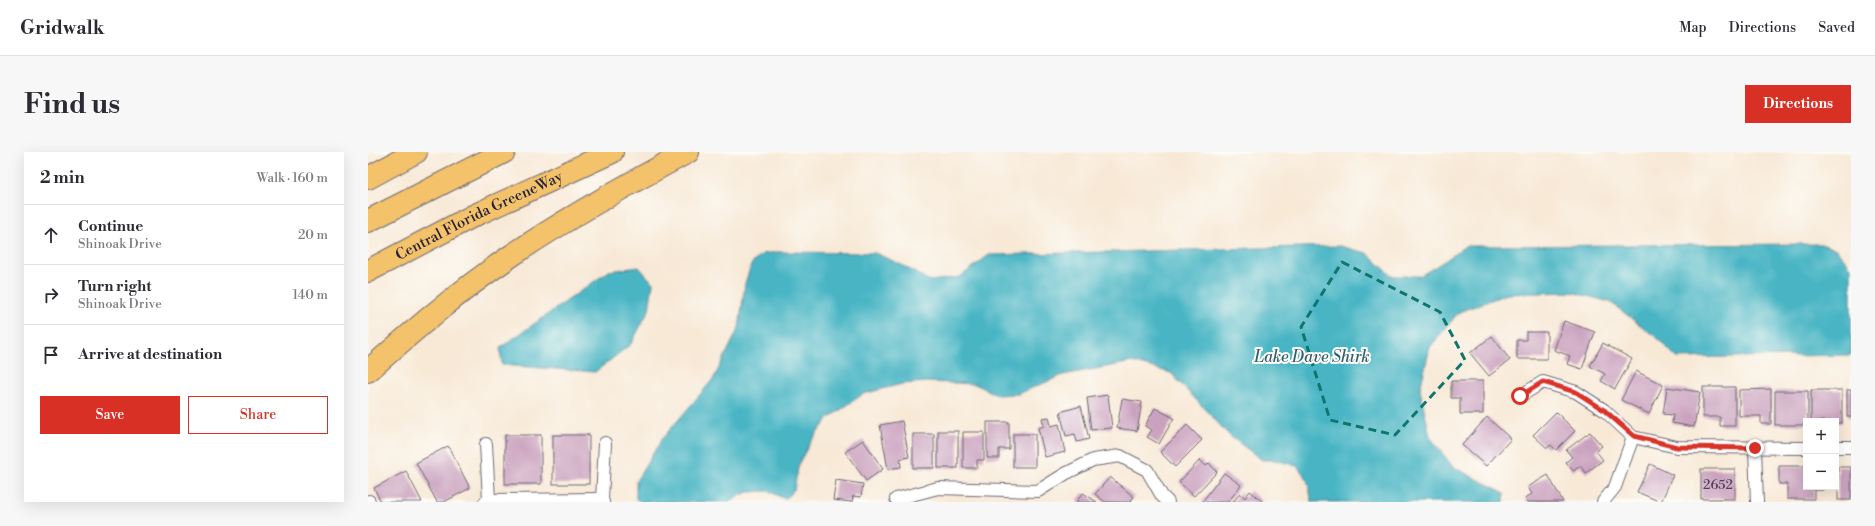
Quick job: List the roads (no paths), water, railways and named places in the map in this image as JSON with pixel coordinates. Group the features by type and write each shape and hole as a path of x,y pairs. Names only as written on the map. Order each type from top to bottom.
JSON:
{"highway":[{"path":"368,178 416,152"},
{"path":"368,221 504,152"},
{"name":"Central Florida GreeneWay","path":"368,271 473,216 612,152"},
{"path":"368,371 425,321 507,258 606,195 688,152"}],"street":[{"path":"1520,396 1543,382 1576,392 1604,410 1634,436 1677,447 1803,448"},
{"path":"1603,502 1615,487 1634,436"},
{"path":"486,444 487,501 602,500 606,443"},
{"path":"1839,447 1851,447"},
{"path":"1755,448 1757,502"},
{"path":"896,499 938,488 1039,496 1066,474 1092,460 1120,456 1147,470 1162,496 1168,502"}],"water":[{"name":"Lake Dave Shirk","path":"1821,244 1836,249 1851,267 1851,355 1677,358 1656,337 1610,302 1571,292 1507,294 1459,312 1430,347 1420,389 1430,437 1453,467 1505,493 1504,502 1312,502 1307,479 1297,466 1275,460 1262,460 1230,436 1171,373 1132,362 1063,375 1018,394 997,395 975,384 926,382 902,384 863,394 829,418 811,441 799,463 794,490 785,499 768,491 748,492 727,502 642,502 636,499 636,481 662,439 714,378 739,328 745,283 752,263 762,254 777,252 875,253 900,264 930,281 960,277 989,255 1340,246 1367,253 1392,276 1420,276 1465,246"},
{"path":"639,267 653,283 649,310 631,344 595,372 502,365 500,348 609,271"}]}
